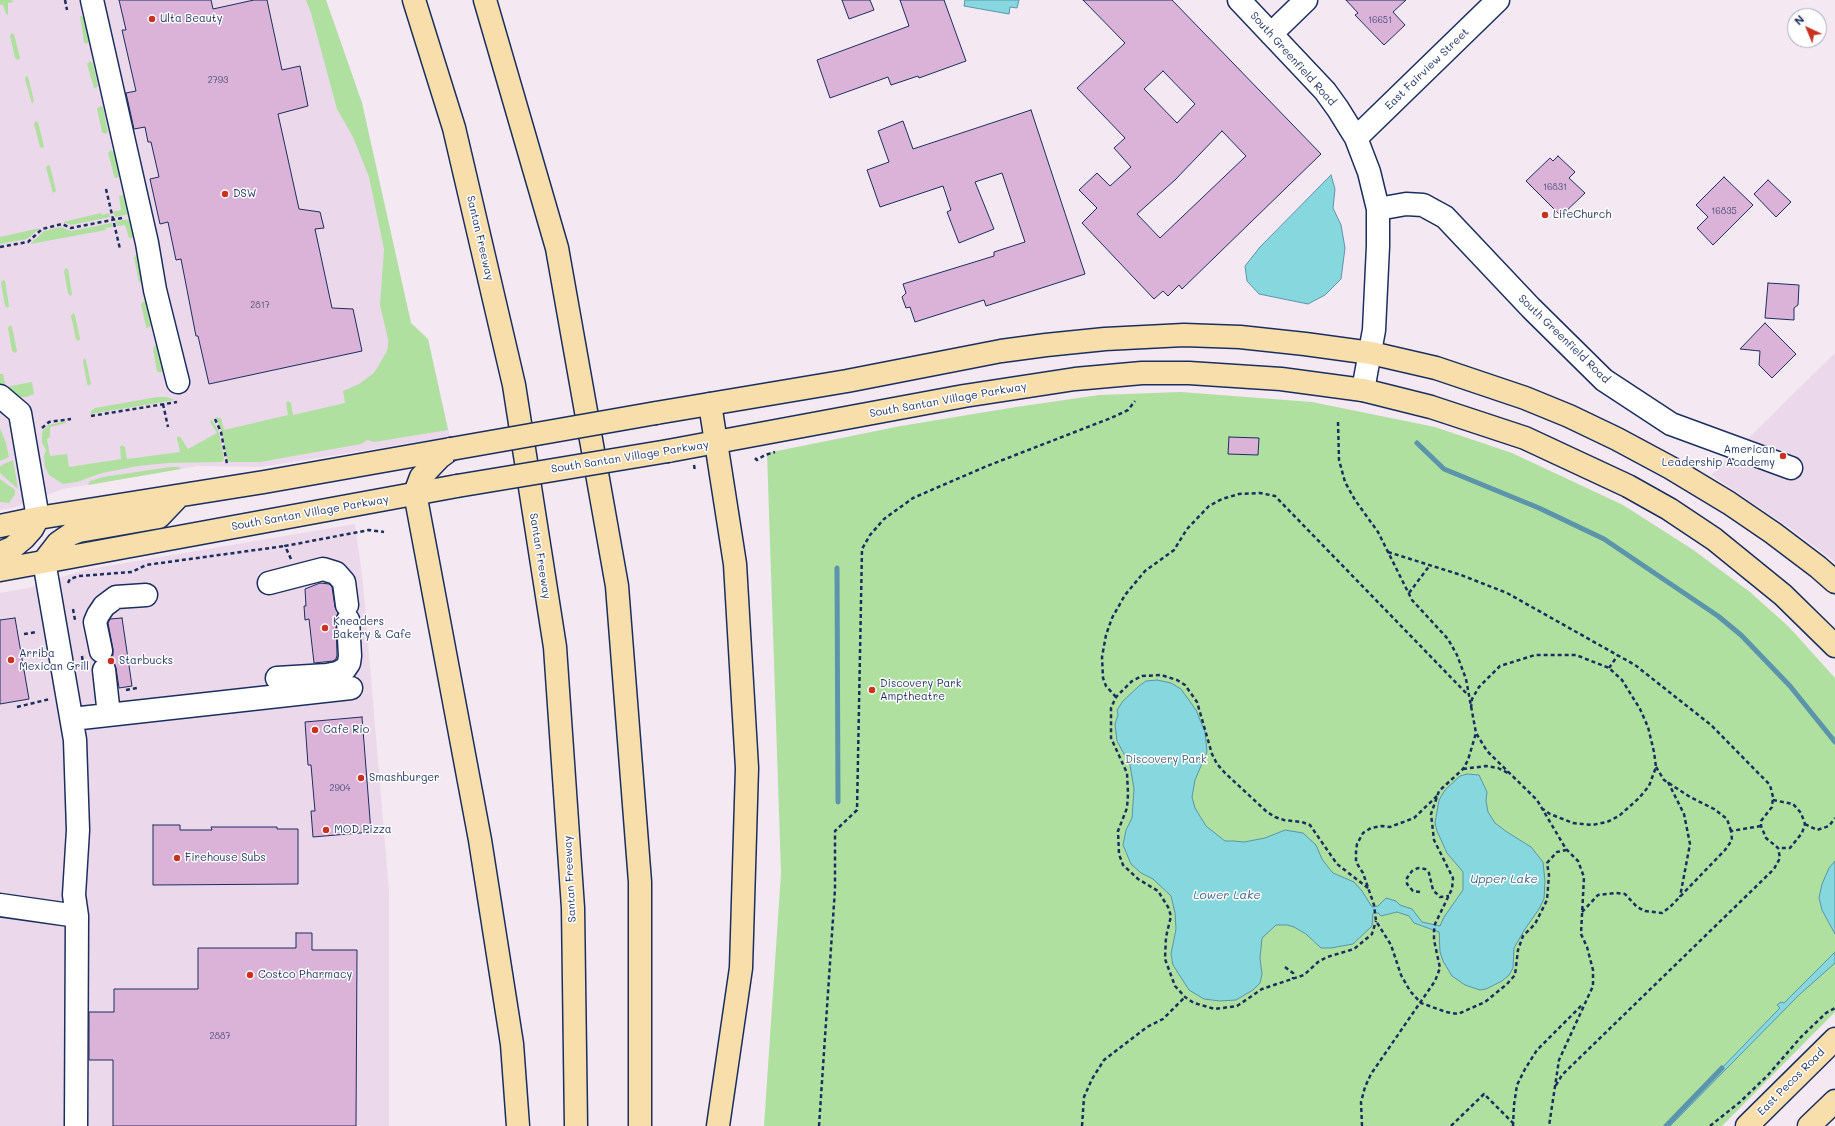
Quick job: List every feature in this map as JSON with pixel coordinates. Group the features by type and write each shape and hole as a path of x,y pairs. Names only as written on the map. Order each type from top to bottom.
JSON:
{"main road":[{"name":"Santan Freeway","path":"414,0 454,128 514,385 554,647 573,908 576,1126"},
{"path":"485,0 557,248 617,586 640,882 640,1126"},
{"path":"0,526 38,518 272,481 847,381 1001,351 1105,339 1184,335 1305,344 1371,354 1436,368 1569,416 1617,439 1671,468 1729,504 1780,538 1835,582"},
{"name":"South Santan Village Parkway","path":"0,570 415,493 716,443 964,396 1075,379 1142,373 1189,373 1281,379 1363,390 1431,407 1525,438 1628,486 1669,509 1726,549 1783,595 1835,646"},
{"path":"710,404 735,564 747,768 741,968 718,1126"},
{"path":"451,449 421,477 415,493 480,840 512,1044 518,1126"},
{"path":"44,561 58,543 71,534 79,531 159,517 179,496"},
{"path":"0,553 12,548 24,538 32,529 38,518"},
{"name":"East Pecos Road","path":"1747,1126 1835,1039"},
{"path":"1809,1126 1835,1101"}],"street":[{"path":"92,0 147,243 158,304 178,392"},
{"name":"South Greenfield Road","path":"1238,0 1325,91 1356,138 1373,184 1378,209 1377,275 1371,354 1363,390"},
{"path":"1271,34 1306,0"},
{"name":"East Fairview Street","path":"1356,138 1498,0"},
{"name":"South Greenfield Road","path":"1378,209 1406,204 1423,205 1444,217 1530,308 1604,380 1670,424 1791,468"},
{"path":"0,396 20,413 38,518"},
{"path":"44,561 75,740 78,830 74,895 77,916 76,1126"},
{"path":"269,583 323,569 336,573 344,582 347,613 350,656 349,663 345,668 337,674 277,678"},
{"path":"109,715 96,622 98,615 104,606 116,597 146,595"},
{"path":"72,719 351,688"},
{"path":"0,905 77,916"}],"path":[{"path":"65,0 67,10"},
{"path":"106,189 120,249"},
{"path":"0,247 28,242 42,229 62,224 71,228 128,216"},
{"path":"91,416 163,404 178,392"},
{"path":"819,1126 835,889 835,831 857,810 862,549 870,535 884,519 913,498 994,463 1111,418 1128,410 1135,401"},
{"path":"163,404 168,427"},
{"path":"40,433 43,427 49,422 71,419"},
{"path":"215,419 221,432 227,464"},
{"path":"1338,422 1339,460 1345,482 1355,500 1378,532 1412,600 1448,639 1460,661 1466,679 1476,734 1487,751 1537,800 1566,850 1578,861 1584,877 1581,934 1587,947 1593,975 1593,986 1559,1060 1549,1126"},
{"path":"755,458 757,460 765,455 776,452"},
{"path":"1116,697 1106,686 1103,678 1102,656 1106,635 1112,618 1125,595 1145,571 1174,550 1187,529 1209,506 1222,499 1239,494 1260,493 1275,496 1468,696"},
{"path":"70,579 79,576 132,572 146,565 285,546 369,530 384,532"},
{"path":"285,546 293,560"},
{"path":"1388,552 1461,574 1508,594 1618,655 1634,665 1711,725 1770,785 1773,800 1772,807 1761,821 1761,826 1766,838 1778,848 1780,858 1774,869 1562,1075 1555,1087"},
{"path":"1409,593 1430,565"},
{"path":"24,634 39,632"},
{"path":"1471,713 1472,699 1479,687 1500,666 1535,655 1576,654 1609,668 1622,680 1640,709 1648,727 1656,767 1649,786 1639,798 1619,816 1607,822 1592,825 1573,823 1550,814 1542,808"},
{"path":"1609,668 1618,655"},
{"path":"1368,888 1337,864 1325,849 1322,840 1310,826 1302,822 1284,820 1275,817 1216,764 1197,702 1185,685 1177,680 1161,675 1142,676 1132,681 1116,697 1111,708 1111,738 1127,773 1128,794 1127,808 1118,831 1119,854 1123,865 1138,880 1158,890 1168,907 1171,916 1166,937 1165,959 1175,986 1185,997 1204,1006 1215,1009 1226,1009 1237,1006 1262,989 1304,975 1318,962 1359,945 1372,934 1377,914 1368,888 1356,862 1357,844 1363,833 1370,828 1382,826 1390,827 1408,820 1422,811 1437,796 1446,784 1463,769 1468,760 1476,734"},
{"path":"18,707 50,700 49,692"},
{"path":"1463,769 1486,766 1498,768 1512,775"},
{"path":"1656,767 1668,782 1684,814 1690,844 1680,897"},
{"path":"1582,912 1598,896 1608,893 1625,894 1644,911 1662,913 1680,897 1725,850 1732,840 1727,819 1714,809 1690,797 1668,782"},
{"path":"1362,1126 1361,1102 1365,1087 1371,1074 1421,1003 1435,981 1440,968 1434,940 1435,924 1452,889 1453,878 1434,840 1431,814 1437,796"},
{"path":"1773,800 1793,804 1801,813 1805,824 1802,834 1790,848 1778,848"},
{"path":"1805,824 1817,830 1829,826 1835,818"},
{"path":"1731,831 1761,826"},
{"path":"1376,921 1391,945 1401,975 1407,986 1421,1003 1446,1012 1458,1014 1484,1002 1507,984 1514,975 1518,950 1523,936 1535,924 1547,900 1549,875 1547,863 1557,852 1566,850"},
{"path":"1420,892 1413,891 1407,884 1407,878 1412,871 1418,868 1425,869 1429,873 1433,890 1440,898 1449,896"},
{"path":"1286,967 1293,973 1294,979"},
{"path":"1082,1126 1084,1096 1092,1079 1104,1060 1147,1027 1163,1019 1185,997"},
{"path":"1513,1125 1517,1085 1525,1069 1537,1050 1585,1002"},
{"path":"1710,1126 1740,1102 1768,1075 1826,1013 1835,1008"},
{"path":"1452,1126 1484,1094 1513,1125"}],"shaded area":[{"path":"0,0 326,0 362,103 411,323 428,339 450,437 260,467 197,466 63,489 12,508 0,510"},
{"name":"American Leadership Academy","path":"1835,353 1835,562 1790,528 1711,475"},
{"path":"355,524 363,583 389,891 389,1126 0,1126 0,593 29,588 84,570"}],"green space":[{"path":"0,0 11,0 14,2 8,3 8,15 6,14 3,5 0,5"},
{"path":"306,0 326,0 362,103 411,323 428,339 448,430 374,442 367,440 361,444 260,462 230,462 227,460 222,432 216,417 221,418 224,430 288,415 286,403 288,401 291,403 293,415 345,403 343,391 359,384 374,373 388,347 388,339 380,305 384,249 369,177 353,137 337,109 311,13"},
{"path":"80,16 85,17 89,42 86,44 84,42"},
{"path":"12,33 14,34 20,58 18,60 15,58 10,36"},
{"path":"90,61 93,63 98,86 95,88 87,64"},
{"path":"26,76 28,77 34,101 32,104 25,79"},
{"path":"100,106 103,107 108,132 105,134 102,132 97,109"},
{"path":"36,121 38,122 44,146 43,148 40,147 34,124"},
{"path":"111,150 114,152 120,177 115,178 114,176 108,153"},
{"path":"48,165 50,166 56,191 53,193 46,168"},
{"path":"123,195 129,214 115,217 113,212 121,210 119,196"},
{"path":"101,213 102,215 109,213 110,217 71,225 63,222"},
{"path":"130,219 134,236 133,238 129,238 125,225 117,226 116,221"},
{"path":"112,223 113,227 105,228 106,230 30,244 44,231 61,227 71,231"},
{"path":"40,228 27,239 0,244 0,237"},
{"path":"136,255 138,257 143,281 141,283 139,282 134,258"},
{"path":"66,268 68,269 72,294 71,296 68,294 64,271"},
{"path":"3,280 5,281 9,306 8,308 5,306 1,283"},
{"path":"144,301 147,302 151,326 147,328 141,304"},
{"path":"73,313 75,315 80,339 78,341 76,339 71,316"},
{"path":"10,325 12,327 17,351 15,353 12,351 8,328"},
{"path":"155,345 165,371 163,372 157,372 153,349"},
{"path":"84,358 86,360 91,384 89,386 87,384 83,361"},
{"path":"0,374 3,374 6,387 32,382 34,394 26,397 12,397 0,387"},
{"name":"Discovery Park","path":"1181,392 1312,402 1435,427 1512,453 1623,505 1692,549 1750,592 1789,627 1835,678 1835,1012 1722,1126 764,1126 781,873 767,453 901,426 1016,407 1099,395"},
{"path":"157,397 166,397 175,400 90,414 95,408"},
{"path":"212,419 219,433 224,459 222,462 168,463 138,466 102,473 77,482 63,484 49,475 45,467 44,456 46,450 42,443 42,435 43,430 49,425 66,421 66,423 50,427 50,437 47,439 50,456 67,454 69,467 121,459 120,447 122,445 125,447 127,459 180,452 177,438 178,436 188,449 217,433 210,422"},
{"path":"0,428 6,443 9,457 0,461"},
{"path":"13,460 18,489 0,473 0,466"},
{"path":"179,467 181,469 88,485 90,481 103,477"},
{"path":"0,479 15,490 15,494 9,503 0,502"}],"water":[{"path":"965,0 1019,0 1017,8 1010,7 1009,14 964,6"},
{"path":"1331,175 1335,189 1333,208 1341,225 1345,248 1341,279 1325,295 1308,304 1259,294 1247,281 1245,266 1260,247"},
{"name":"Lower Lake","path":"1157,680 1171,683 1181,689 1196,710 1205,732 1207,752 1195,780 1192,797 1195,808 1206,826 1225,841 1244,842 1265,838 1285,830 1303,833 1316,845 1322,859 1333,873 1354,882 1362,891 1372,907 1378,906 1386,898 1396,901 1400,905 1412,909 1422,922 1440,926 1444,917 1463,890 1463,872 1447,853 1437,831 1435,823 1439,800 1445,790 1460,776 1467,774 1479,775 1487,792 1486,801 1488,812 1495,823 1531,847 1543,862 1545,881 1544,899 1514,948 1513,968 1509,975 1502,981 1486,989 1480,990 1465,985 1452,976 1443,961 1440,952 1439,932 1414,923 1409,916 1397,912 1381,916 1378,913 1373,913 1372,926 1353,944 1331,948 1321,948 1306,934 1294,927 1287,925 1276,925 1262,938 1260,958 1262,974 1260,983 1253,990 1236,1000 1220,1001 1204,999 1189,990 1173,965 1171,954 1176,929 1175,913 1171,896 1153,879 1141,873 1131,864 1123,845 1126,830 1132,818 1134,789 1130,765 1117,741 1115,724 1118,715 1117,710 1123,701 1139,686 1146,681"},
{"path":"1835,861 1835,934 1822,910 1819,898 1822,884 1829,868"},
{"path":"1835,952 1835,963 1799,995 1670,1126 1666,1126 1780,1008 1777,1005 1781,1002 1784,1003"}],"building":[{"path":"119,0 211,0 213,9 254,0 267,0 282,70 300,66 308,106 278,114 299,209 320,212 324,228 315,229 332,308 353,309 362,351 209,384 198,336 196,336 181,259 176,260 168,222 160,224 150,179 159,177 151,142 148,142 145,127 134,129 126,93 136,91 122,30 126,30"},
{"path":"842,0 870,0 874,10 849,19"},
{"path":"900,0 944,0 966,61 919,78 918,76 891,85 888,77 830,98 817,60 909,26"},
{"path":"1083,0 1172,0 1321,154 1182,289 1179,285 1168,296 1163,291 1154,299 1082,223 1097,208 1079,190 1097,173 1110,186 1131,167 1114,148 1125,138 1077,88 1125,43","holes":["1163,71 1195,104 1177,123 1144,89","1222,131 1246,156 1160,238 1137,214 1175,180"]},
{"path":"1346,0 1406,0 1393,12 1405,25 1384,45 1355,15 1358,13"},
{"path":"1031,110 1085,274 986,306 984,300 915,322 910,307 906,308 902,297 906,293 903,284 994,256 994,252 1025,242 1002,173 975,182 994,229 959,243 947,212 951,210 943,186 880,207 867,170 889,162 878,131 903,121 913,149"},
{"path":"1558,156 1575,172 1569,178 1585,193 1561,216 1526,181 1550,158 1553,161"},
{"path":"1724,177 1753,205 1713,245 1697,228 1708,217 1696,205"},
{"path":"1768,180 1791,202 1776,217 1754,194"},
{"path":"1768,283 1799,285 1798,305 1794,308 1794,320 1765,318"},
{"path":"1765,323 1796,354 1772,378 1759,365 1760,351 1740,349"},
{"path":"1229,437 1259,438 1258,455 1228,454"},
{"name":"Kneaders Bakery & Cafe","path":"320,583 329,584 332,587 335,607 338,613 336,621 337,655 336,659 333,661 314,663 309,619 305,620 305,589"},
{"name":"Arriba Mexican Grill","path":"15,618 29,699 0,704 0,620"},
{"name":"Starbucks","path":"122,618 132,686 119,688 116,668 110,659 113,655 113,649 108,623 110,619"},
{"path":"362,717 371,832 313,837 311,811 315,811 311,765 308,765 305,722"},
{"path":"153,825 180,825 180,830 212,830 211,827 277,827 277,829 298,829 298,884 153,885"},
{"path":"296,933 312,933 312,950 357,950 356,1126 113,1126 113,1060 89,1060 89,1012 114,1012 114,989 198,989 198,948 296,948"}],"waterway":[{"path":"1417,443 1444,469 1539,508 1604,539 1718,616 1741,635 1790,686 1835,742"},
{"path":"837,568 838,802"},
{"path":"1666,1126 1722,1068"}],"place":[{"name":"Ulta Beauty","path":"152,19"},
{"name":"DSW","path":"225,194"},
{"name":"LifeChurch","path":"1545,215"},
{"name":"American Leadership Academy","path":"1783,456"},
{"name":"Kneaders Bakery & Cafe","path":"325,628"},
{"name":"Arriba Mexican Grill","path":"11,660"},
{"name":"Starbucks","path":"111,661"},
{"name":"Discovery Park Amptheatre","path":"872,690"},
{"name":"Cafe Rio","path":"315,730"},
{"name":"Smashburger","path":"361,778"},
{"name":"MOD Pizza","path":"326,830"},
{"name":"Firehouse Subs","path":"177,858"},
{"name":"Costco Pharmacy","path":"250,975"}],"water label":[{"name":"Upper Lake","path":"1504,879"}]}
